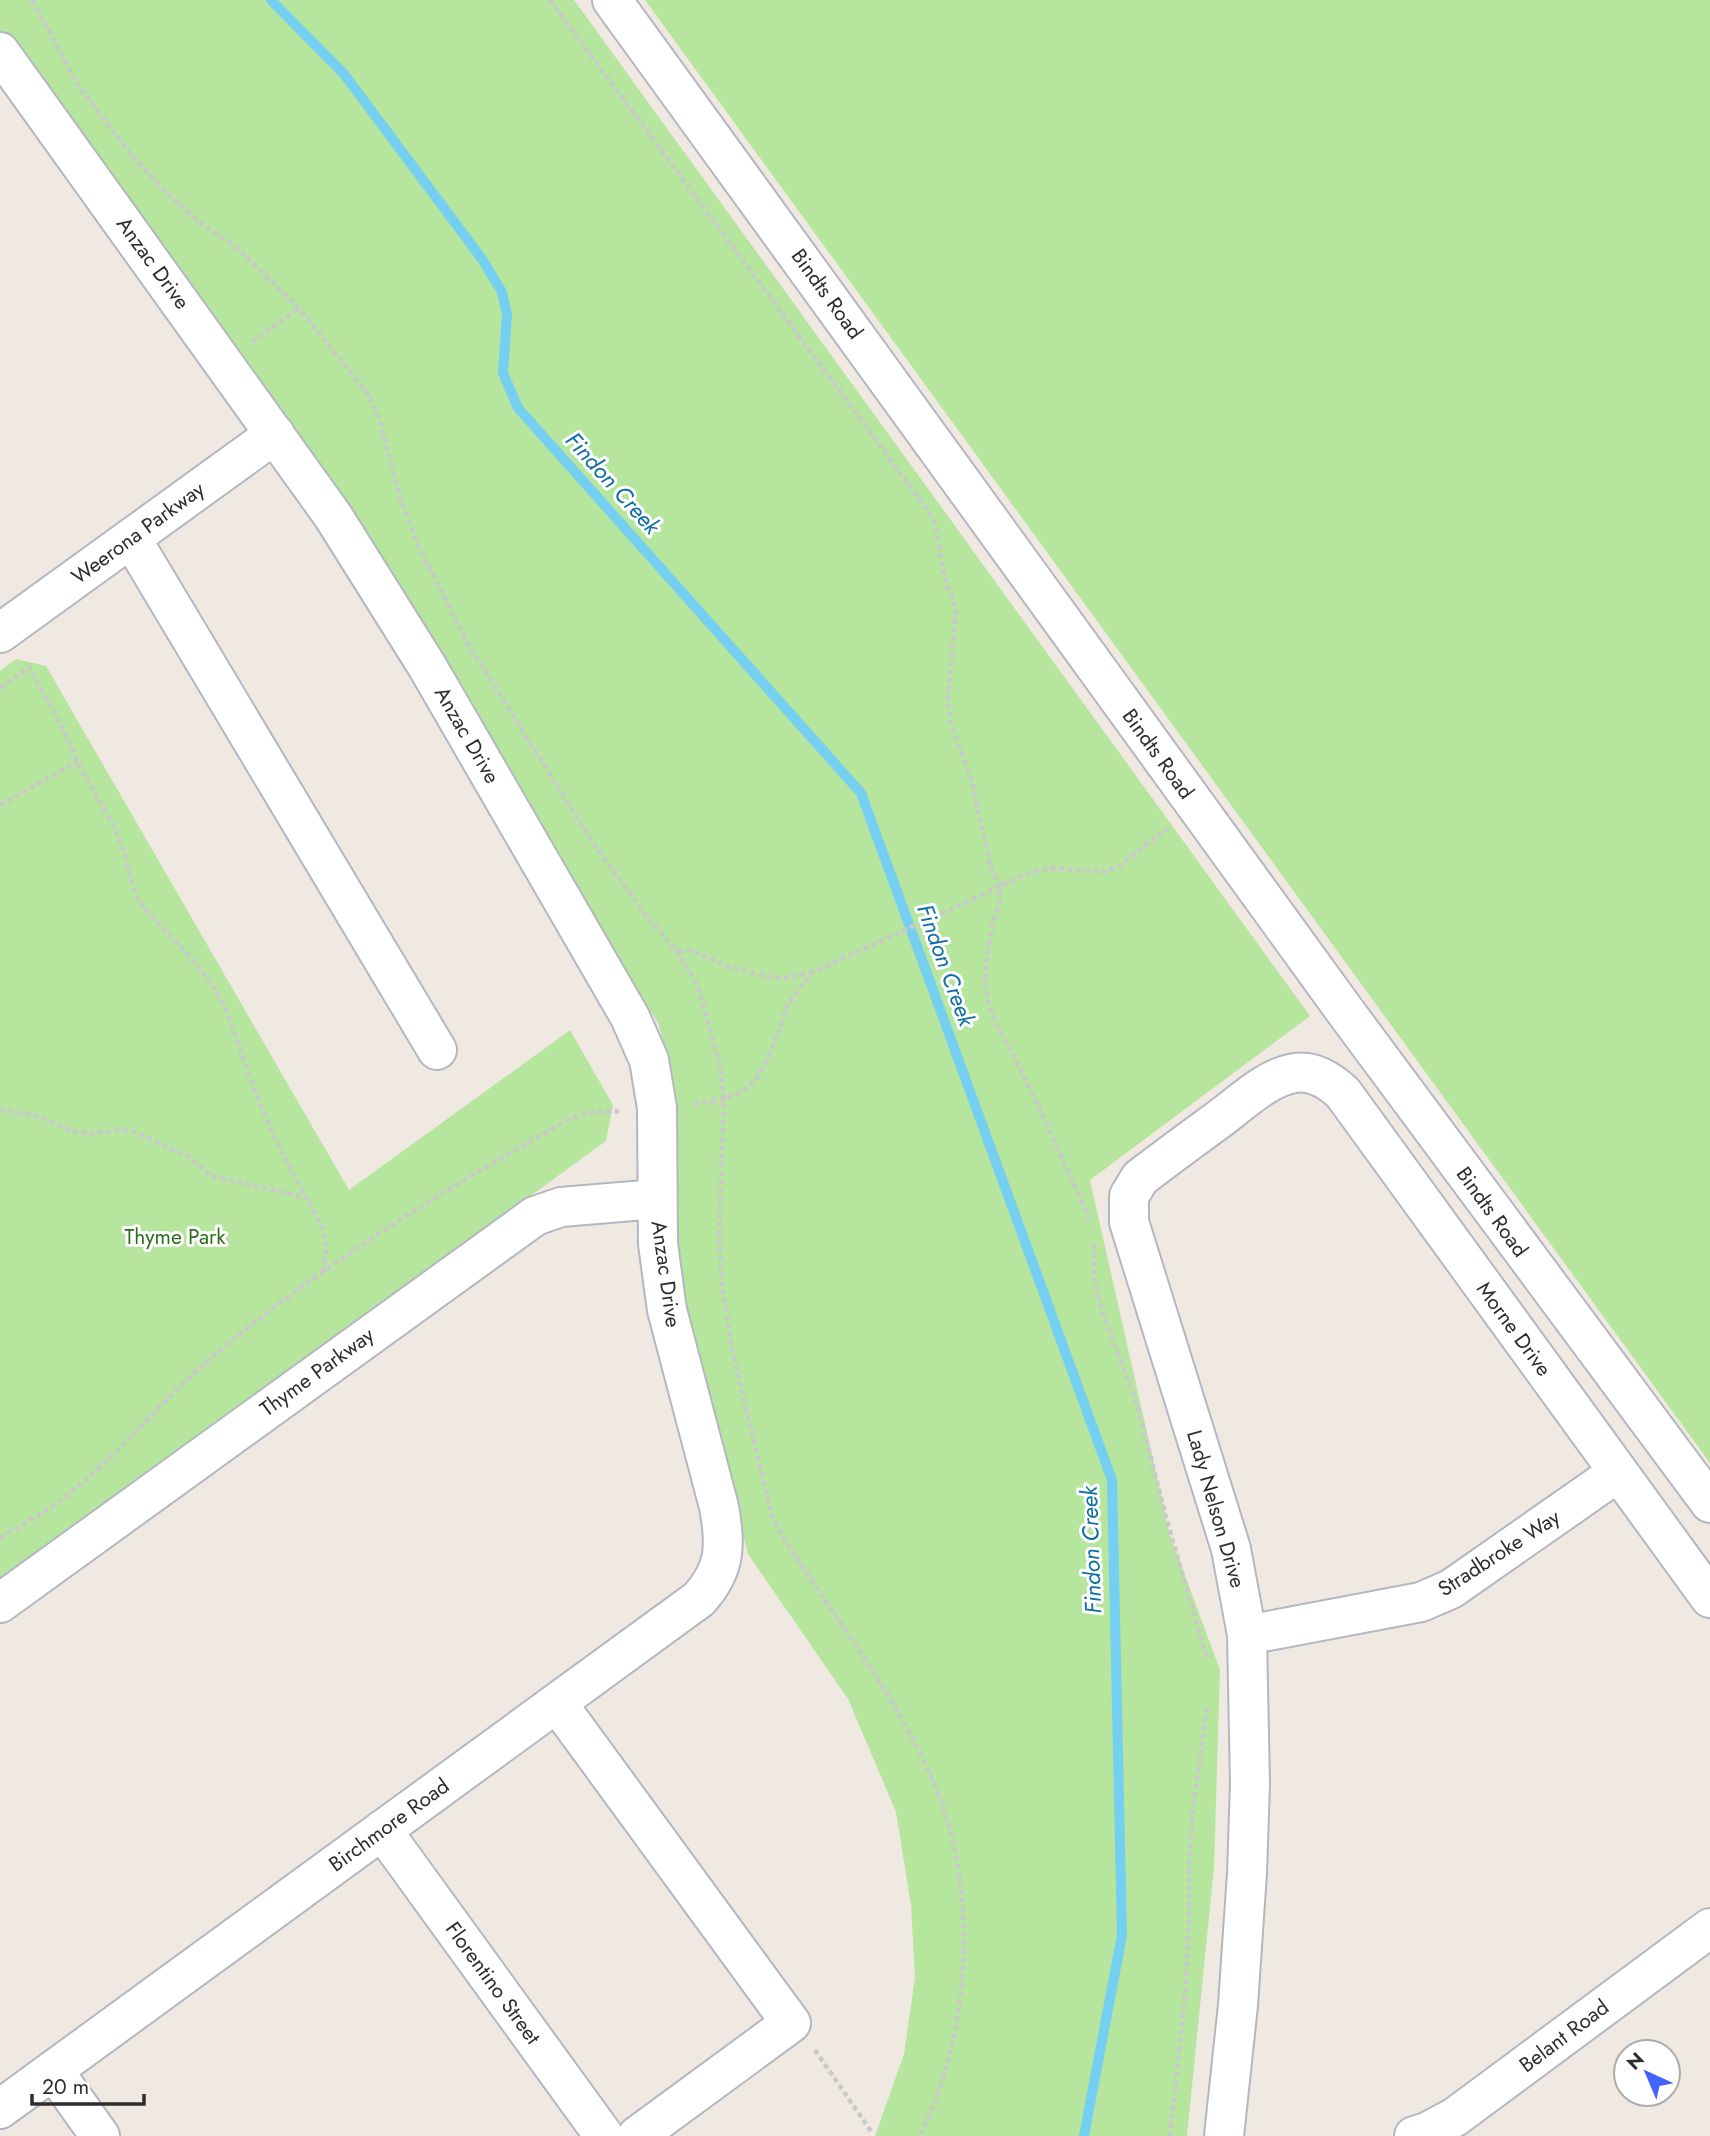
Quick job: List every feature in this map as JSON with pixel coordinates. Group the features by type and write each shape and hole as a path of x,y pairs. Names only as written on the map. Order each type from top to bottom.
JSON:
{"street":[{"name":"Bindts Road","path":"612,0 1568,1315 1710,1503"},
{"name":"Anzac Drive","path":"0,52 333,516 377,584 630,1017 649,1060 657,1108 658,1244 667,1310 719,1507"},
{"name":"Weerona Parkway","path":"0,633 275,434"},
{"path":"131,538 437,1050"},
{"name":"Lady Nelson Drive","path":"1224,2136 1238,2005 1247,1872 1250,1784 1247,1635 1231,1549 1129,1222 1128,1207 1134,1186 1155,1167 1269,1084 1295,1073 1307,1073"},
{"name":"Morne Drive","path":"1307,1073 1321,1076 1343,1093 1710,1598"},
{"name":"Thyme Parkway","path":"0,1603 535,1216 561,1207 657,1199"},
{"name":"Stradbroke Way","path":"1247,1635 1421,1602 1451,1589 1617,1473"},
{"name":"Birchmore Road","path":"0,2109 699,1599 710,1587 723,1554 724,1537 719,1507"},
{"path":"557,1703 791,2023 638,2136"},
{"name":"Florentino Street","path":"382,1830 604,2136"},
{"name":"Belant Road","path":"1414,2136 1455,2117 1710,1928"},
{"path":"53,2070 100,2136"}],"path":[{"path":"550,0 927,509 936,526 944,576 956,609 948,698 950,721 972,782 990,865 999,886 1000,902 993,922 987,957 985,982 988,1000 993,1017 1077,1187 1090,1225"},
{"path":"225,362 299,308"},
{"path":"0,688 29,667 67,737 77,762 112,823 123,848 135,893 143,906 197,965 215,989 228,1015 255,1092 278,1145 324,1230 326,1249 323,1273"},
{"path":"0,805 77,762"},
{"path":"678,953 690,950 765,976 785,978 813,972 1031,872 1053,868 1105,872 1120,865 1197,807"},
{"path":"0,1538 66,1496 215,1355 323,1273 405,1218 571,1118 592,1112 724,1100 742,1092 752,1084 768,1057 790,1003 813,972"},
{"path":"0,1109 40,1117 71,1131 91,1134 117,1129 133,1131 189,1157 211,1176 304,1197"},
{"path":"1092,1234 1094,1278 1102,1310 1138,1407 1209,1668"},
{"path":"1170,2136 1185,1994 1189,1858 1194,1799 1208,1703"},
{"path":"791,2023 809,2041 873,2134"}],"green space":[{"path":"0,0 574,0 1310,1016 1090,1180 1170,1535 1220,1670 1214,1867 1187,2136 875,2136 904,2054 915,1977 911,1905 896,1812 848,1699 748,1554 689,1326 675,1221 677,1099 670,1062 658,1023 501,767 363,531 0,30"},
{"path":"645,0 1710,0 1710,1463"},
{"name":"Thyme Park","path":"16,659 46,666 349,1190 570,1030 613,1105 606,1141 0,1581 0,671"}],"waterway":[{"name":"Findon Creek","path":"271,0 344,74 482,259 502,292 507,314 503,373 518,408 861,793 1112,1480 1122,1935 1084,2136"}]}
